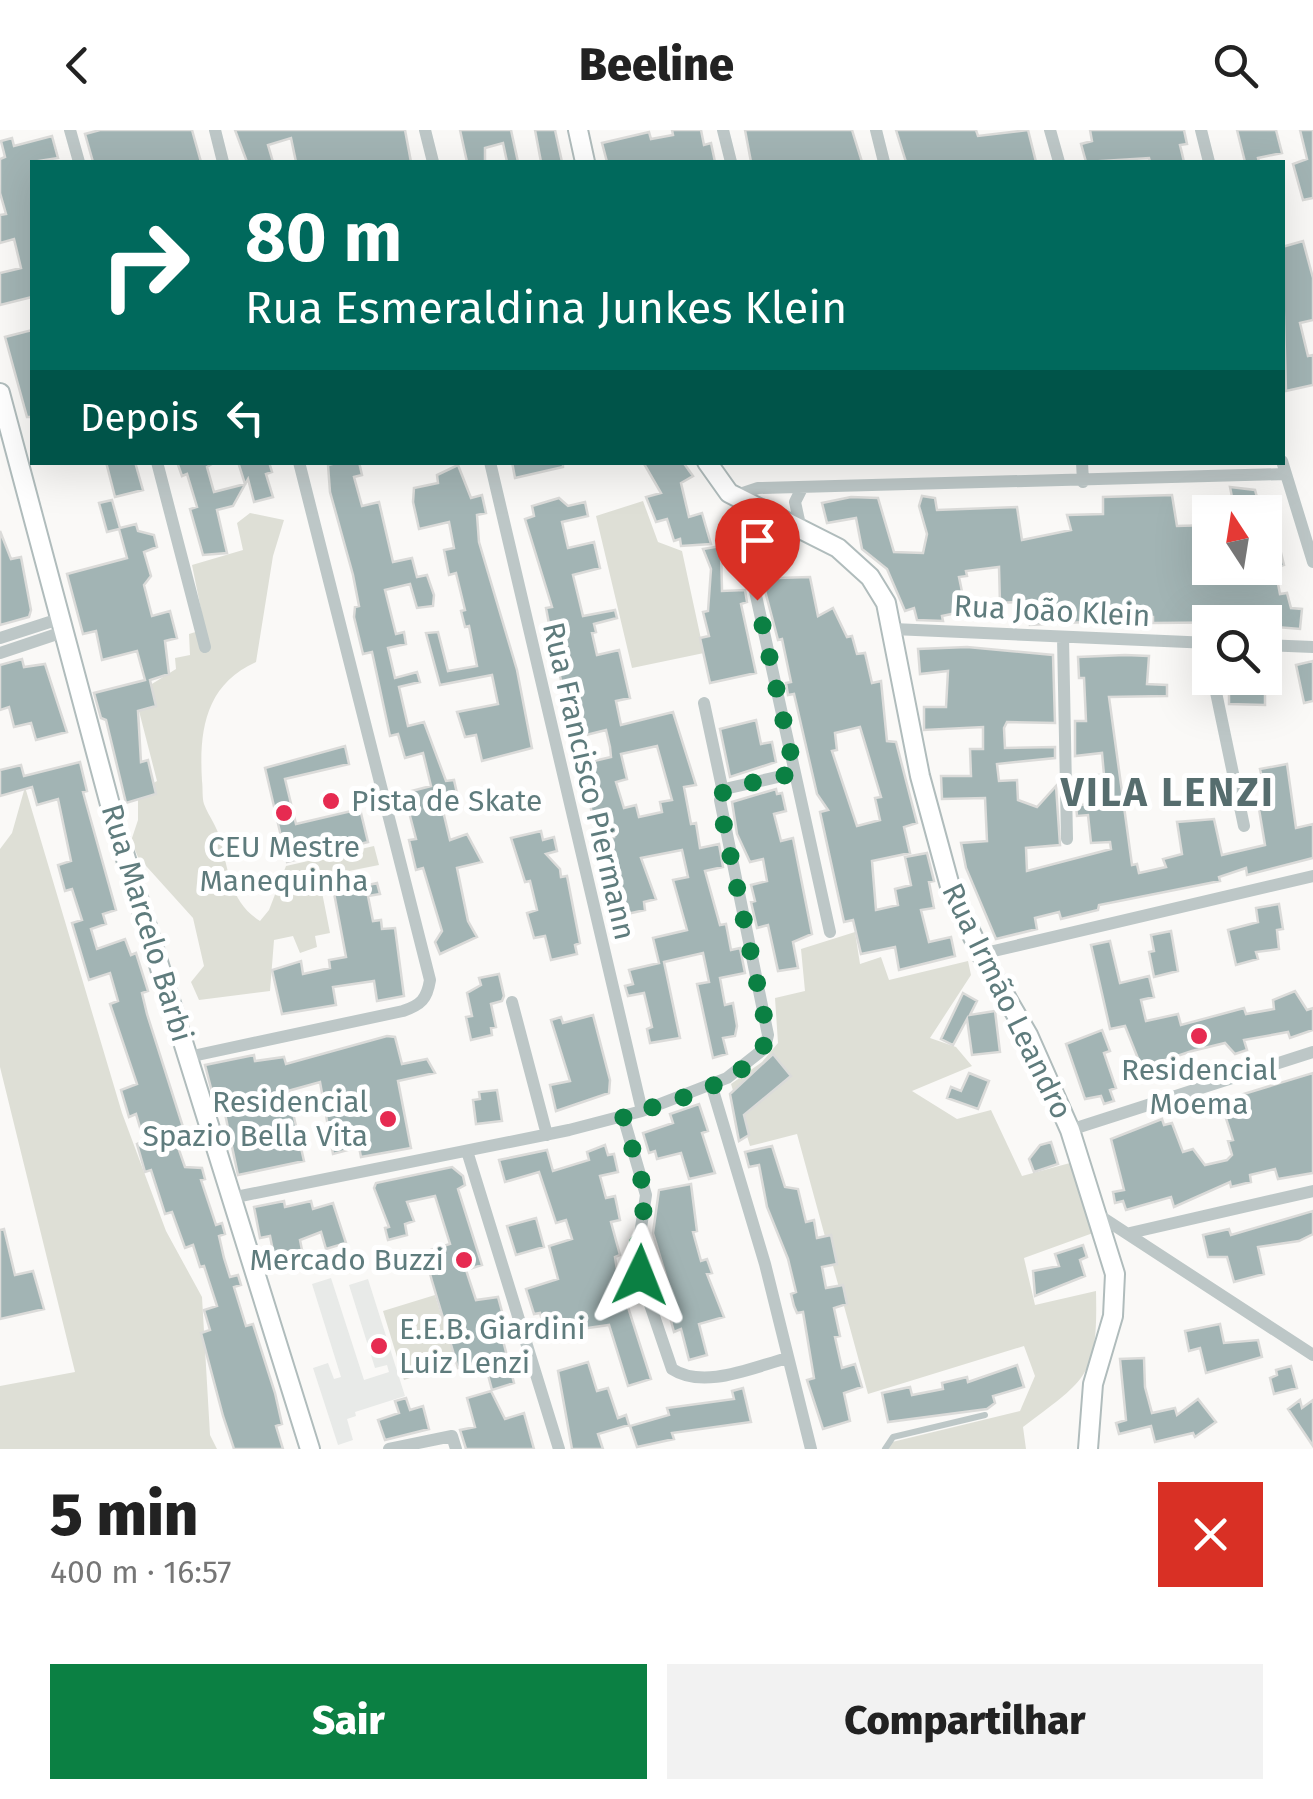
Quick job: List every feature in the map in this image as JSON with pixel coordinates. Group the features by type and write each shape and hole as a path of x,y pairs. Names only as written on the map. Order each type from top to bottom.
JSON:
{"street":[{"path":"70,130 78,160"},
{"path":"215,130 222,160"},
{"path":"426,130 433,160"},
{"path":"578,130 585,160"},
{"path":"724,130 731,160"},
{"path":"876,130 884,160"},
{"path":"1050,130 1059,160"},
{"path":"1201,130 1208,160"},
{"name":"Rua Marcelo Barbi","path":"0,393 61,626 188,1057 310,1449"},
{"path":"158,465 206,647"},
{"path":"188,1057 402,1011 419,1006 428,993 430,980 300,465"},
{"name":"Rua Francisco Piermann","path":"491,465 642,1110"},
{"name":"Rua Irmão Leandro","path":"708,465 723,488 739,500 800,525 838,548 870,577 886,603 936,841 951,890 981,954 1020,1018 1070,1130 1100,1216 1116,1294 1093,1384 1088,1449"},
{"path":"1082,465 1083,482"},
{"path":"830,932 740,523 739,500 752,489 1083,482 1284,468 1313,562"},
{"path":"800,525 795,502 802,488"},
{"path":"0,638 61,626"},
{"path":"0,653 61,626"},
{"name":"Rua João Klein","path":"893,629 1192,642"},
{"path":"1062,638 1068,839"},
{"path":"1282,645 1313,646"},
{"path":"1217,695 1244,826"},
{"path":"231,1198 467,1152 623,1116 712,1087 764,1048 768,1035 720,806 723,792 704,703"},
{"path":"723,792 795,773"},
{"path":"981,954 1313,876"},
{"path":"512,1002 547,1135"},
{"path":"1070,1130 1313,1052"},
{"path":"712,1087 811,1449"},
{"path":"623,1116 646,1196 636,1254 640,1275 672,1369 684,1377 703,1379 788,1358"},
{"path":"467,1152 558,1449"},
{"path":"1130,1232 1313,1191"},
{"path":"1100,1216 1313,1355"},
{"path":"389,1449 452,1436 456,1449"}],"lane":[{"path":"885,1449 893,1436 985,1415"}],"shaded area":[{"path":"643,501 658,542 682,551 704,653 632,668 596,516"},
{"path":"250,513 284,520 273,556 256,662 226,683 216,697 204,727 201,762 203,802 219,834 232,885 242,905 260,921 269,910 286,866 374,846 379,865 319,877 330,933 315,936 317,947 300,953 293,936 274,940 270,991 199,1000 191,982 204,966 193,918 138,857 131,841 138,820 138,792 157,781 139,711 151,701 147,687 176,669 175,658 190,655 189,634 205,629 192,565 243,550 237,523"},
{"path":"25,787 122,1113 166,1231 202,1297 210,1435 217,1449 0,1449 0,1386 75,1372 0,1067 0,849 12,833"},
{"path":"855,932 860,964 881,957 889,980 968,961 971,975 930,1038 956,1047 972,1066 912,1091 957,1119 991,1110 1022,1176 1070,1163 1093,1233 1024,1258 1035,1305 1096,1291 1095,1341 1085,1372 1075,1385 1023,1427 1026,1449 889,1449 888,1443 1020,1411 1035,1376 1024,1346 868,1394 797,1134 750,1146 731,1084 762,1062 778,1043 775,998 805,991 801,949"},
{"name":"E.E.B. Giardini Luiz Lenzi","path":"331,1278 364,1380 389,1372 387,1365 375,1368 349,1285 368,1279 405,1396 355,1412 356,1416 347,1419 353,1440 338,1445 313,1368 328,1363 334,1379 341,1377 312,1284"},
{"path":"435,1295 456,1363 404,1380 383,1311"}],"building":[{"path":"100,130 192,130 200,160 92,160 85,134"},
{"path":"235,130 405,130 411,160 296,160 291,138 268,145 272,160 246,160"},
{"path":"460,130 511,130 518,160 507,160 503,143 485,148 485,160 467,160"},
{"path":"535,130 555,130 562,160 541,160"},
{"path":"672,130 701,130 704,145 711,143 715,160 606,160 602,143 649,132 651,139 673,135"},
{"path":"745,130 852,130 861,160 751,160"},
{"path":"896,130 976,130 978,136 1028,130 1036,160 905,160"},
{"path":"1090,130 1184,130 1187,144 1180,145 1184,160 1085,160 1081,144 1092,141"},
{"path":"1237,130 1276,130 1282,153 1244,160"},
{"path":"1300,130 1313,130 1313,198 1303,200 1293,164 1307,159"},
{"path":"52,136 58,158 30,160 30,298 0,305 0,273 21,268 14,239 0,243 0,215 6,214 0,193 0,159 5,157 1,141 12,138 14,146"},
{"path":"1303,241 1313,278 1313,320 1300,323 1308,356 1313,355 1313,385 1286,391 1285,355 1285,246"},
{"path":"30,331 30,417 27,417 5,337"},
{"path":"107,465 136,465 143,490 115,497"},
{"path":"178,465 210,465 207,467 214,492 245,484 239,465 270,465 272,472 266,474 273,497 254,502 248,479 233,506 217,510 227,553 203,555 190,509 197,507 187,474 182,476"},
{"path":"328,465 360,465 362,475 354,477 362,506 379,502 393,562 412,558 417,577 427,575 434,595 433,606 417,608 410,584 385,590 396,634 404,632 406,644 388,648 395,678 417,672 420,682 399,687 408,726 424,722 446,781 454,780 460,807 443,811 450,840 467,834 482,862 457,868 468,921 477,937 440,954 435,942 442,931 423,868 416,870 409,840 416,839 404,793 431,786 423,753 405,758 398,734 390,736 372,652 363,654 354,617 355,607 359,606 353,575 330,492"},
{"path":"458,465 471,498 482,495 486,513 477,515 479,542 517,670 532,748 482,761 476,735 465,737 457,712 498,704 492,675 440,685 426,633 438,632 448,671 477,666 469,626 465,627 461,611 465,610 456,573 449,575 444,550 454,548 449,522 419,529 413,502 414,488 438,483 437,475"},
{"path":"513,465 563,465 563,467 515,478"},
{"path":"645,465 685,465 693,476 681,483 689,517 702,513 711,544 681,546 680,539 674,541 667,519 656,522 646,497 661,493"},
{"path":"1230,487 1255,490 1256,495 1232,495"},
{"path":"1172,495 1177,526 1192,526 1192,585 1278,585 1280,594 1287,593 1291,608 1302,609 1300,629 1282,627 1282,605 1192,605 1192,623 1153,623 1153,617 1133,617 1133,608 1106,607 1104,621 1030,625 1032,601 1000,603 999,567 966,571 967,576 959,577 966,611 942,616 943,621 917,620 914,608 905,611 887,569 862,549 856,518 827,523 822,503 851,497 878,498 894,552 923,553 927,534 919,506 922,496 935,498 937,510 1017,507 1022,540 1071,530 1067,515 1103,514 1103,497"},
{"path":"559,498 568,506 585,502 588,516 562,522 568,548 594,542 600,568 573,575 583,616 615,610 617,618 594,624 596,632 592,633 597,655 619,650 630,698 616,701 621,725 673,712 696,785 684,787 691,824 696,823 700,848 719,844 723,867 705,871 720,925 726,924 731,950 740,948 745,973 720,978 725,1005 733,1003 737,1026 735,1036 723,1038 727,1054 713,1058 697,984 709,982 703,953 664,962 680,1038 650,1043 647,1029 652,1027 644,993 628,996 625,986 633,984 629,970 659,963 653,938 687,930 673,880 688,877 682,850 641,858 656,899 644,902 645,910 618,916 601,840 614,837 608,811 592,814 584,774 596,767 594,761 611,757 610,747 606,730 574,738 546,608 552,607 525,519 534,516 532,506","holes":["657,746 672,800 660,802 662,812 639,817 636,805 624,808 616,782 627,779 621,754"]},
{"path":"112,500 120,528 136,524 138,531 154,535 157,547 144,552 151,576 144,585 152,616 170,611 177,638 165,641 169,674 150,680 156,706 138,711 141,762 148,760 156,794 126,803 106,720 101,718 94,693 145,680 137,651 102,660 96,631 83,634 67,574 127,558 119,529 107,532 99,503"},
{"path":"0,531 11,559 21,557 31,610 29,617 0,625"},
{"path":"721,546 722,591 745,590 747,602 741,604 756,673 710,683 700,638 709,636 703,612 708,611 711,569 703,549"},
{"path":"810,577 818,616 833,608 847,637 852,636 857,654 865,653 872,683 881,681 887,741 896,742 917,823 904,827 910,853 872,861 876,910 898,905 895,889 911,885 905,857 927,853 934,881 929,882 934,908 921,910 929,942 951,937 955,956 899,970 895,947 861,954 853,920 844,922 820,812 828,810 817,794 794,694 788,695 786,683 791,682 782,639 778,640 764,587 766,580","holes":["860,727 881,797 875,798 880,820 857,826 832,751 837,750 835,733"]},
{"path":"967,647 1053,655 1055,723 1007,722 1004,728 1005,748 1055,747 1055,758 997,764 999,781 1017,780 1018,800 1037,807 1056,786 1060,845 1026,848 1027,871 1111,849 1110,842 1091,843 1088,815 1077,816 1076,805 1095,804 1093,775 1104,775 1102,753 1075,756 1075,721 1086,721 1084,678 1079,678 1078,657 1149,656 1147,684 1167,685 1167,696 1109,697 1132,865 1137,864 1139,873 1166,867 1163,859 1182,854 1177,822 1214,819 1222,855 1265,845 1258,803 1267,801 1260,769 1287,764 1296,828 1313,824 1313,858 1247,875 1246,868 1219,877 1220,881 1099,905 1098,910 1061,919 1059,912 1035,918 1037,929 996,939 966,868 961,843 987,841 985,798 942,799 941,776 971,776 970,749 983,749 983,727 924,730 924,707 946,707 948,671 920,674 918,649"},
{"path":"22,659 24,667 45,664 67,732 36,740 31,723 14,727 9,707 0,710 0,665"},
{"path":"1313,661 1313,701 1304,703 1296,665"},
{"path":"1229,695 1265,695 1265,705 1229,704"},
{"path":"756,720 761,744 772,742 776,762 730,777 720,729"},
{"path":"345,746 349,764 285,779 296,824 360,809 368,842 287,862 265,768"},
{"path":"80,762 87,791 83,792 116,910 103,914 106,924 91,929 97,949 125,939 131,955 136,953 148,991 142,993 147,1014 183,1127 172,1130 185,1167 202,1168 205,1179 201,1180 216,1225 222,1223 225,1234 219,1236 224,1258 230,1277 238,1275 241,1285 234,1287 246,1326 253,1324 275,1393 282,1424 276,1426 283,1449 234,1449 201,1333 210,1330 204,1310 217,1306 193,1245 185,1248 172,1212 165,1214 151,1170 145,1172 137,1144 144,1141 136,1114 129,1117 121,1090 137,1084 110,1004 118,1001 110,973 89,980 72,923 82,920 72,889 65,891 58,865 71,861 58,799 37,805 32,787 0,796 0,770 21,765 24,776"},
{"path":"776,789 777,794 782,793 786,811 774,814 781,841 793,838 812,934 793,942 798,968 778,971 768,925 757,928 751,902 755,901 751,885 767,881 763,859 750,862 737,834 732,802"},
{"path":"541,831 543,840 554,837 557,851 546,854 560,869 561,877 567,876 580,943 575,945 577,954 551,960 545,936 534,938 527,913 537,910 530,881 525,882 511,838"},
{"path":"377,883 380,894 368,896 373,921 381,920 382,929 395,928 404,996 377,1001 374,981 333,987 336,1005 282,1014 272,970 301,961 303,974 330,968 329,960 346,957 334,893"},
{"path":"1279,904 1283,929 1277,930 1279,949 1256,952 1258,959 1236,965 1228,930 1258,922 1256,908"},
{"path":"1171,931 1178,971 1154,977 1149,952 1154,951 1151,935"},
{"path":"1110,941 1120,983 1149,976 1154,997 1141,1000 1146,1021 1178,1014 1181,1025 1244,1008 1246,1014 1274,1009 1273,1000 1295,991 1307,1010 1313,1008 1313,1030 1290,1038 1288,1032 1244,1040 1247,1050 1235,1054 1225,1043 1162,1061 1167,1070 1157,1075 1153,1069 1143,1071 1125,1026 1110,1029 1091,945"},
{"path":"499,974 504,996 502,1001 491,1004 496,1027 491,1028 492,1035 471,1040 466,1017 472,1016 467,993 481,985 479,978"},
{"path":"963,993 977,1001 970,1015 995,1011 1000,1052 972,1055 967,1019 953,1045 941,1039"},
{"path":"593,1015 610,1080 609,1093 556,1111 550,1085 570,1081 551,1020 561,1017 563,1023"},
{"path":"1102,1030 1110,1051 1104,1053 1116,1088 1110,1090 1114,1101 1104,1104 1101,1096 1085,1099 1066,1044"},
{"path":"395,1037 402,1064 427,1059 435,1073 398,1081 411,1148 361,1157 359,1147 333,1154 320,1082 288,1091 304,1161 238,1175 220,1090 212,1092 205,1065 254,1055 255,1061 284,1057 286,1064"},
{"path":"773,1054 791,1076 744,1115 749,1135 739,1141 730,1094"},
{"path":"969,1073 989,1081 978,1109 947,1098 951,1087 961,1091"},
{"path":"1313,1073 1313,1173 1278,1179 1275,1169 1250,1175 1251,1182 1231,1187 1230,1182 1174,1207 1171,1197 1126,1210 1123,1201 1115,1203 1113,1192 1124,1190 1111,1139 1162,1119 1164,1125 1172,1123 1183,1152 1193,1149 1205,1165 1227,1160 1232,1155 1228,1141 1233,1140 1223,1109 1229,1107 1227,1099"},
{"path":"497,1090 502,1121 476,1124 473,1100 480,1099 479,1092"},
{"path":"699,1104 708,1131 702,1133 715,1173 689,1179 681,1153 657,1159 655,1151 649,1153 643,1133 673,1123 670,1114"},
{"path":"1051,1142 1058,1164 1034,1172 1029,1159 1040,1145"},
{"path":"605,1145 608,1155 614,1154 618,1172 600,1176 606,1198 615,1196 620,1220 611,1222 620,1255 615,1257 618,1276 651,1379 628,1386 609,1325 546,1334 540,1313 534,1314 526,1289 558,1279 549,1246 572,1239 566,1220 556,1223 539,1172 505,1182 499,1160 547,1150 553,1171 589,1160 587,1152"},
{"path":"772,1146 785,1187 798,1189 806,1222 814,1220 817,1238 831,1235 837,1264 822,1267 826,1288 843,1285 847,1304 834,1308 840,1336 835,1337 842,1368 855,1364 862,1387 844,1393 850,1421 823,1429 807,1380 814,1378 803,1312 797,1313 794,1306 791,1294 796,1292 788,1259 767,1207 759,1165 749,1167 745,1152"},
{"path":"452,1167 463,1176 465,1185 458,1189 482,1265 466,1270 476,1300 498,1297 504,1319 498,1321 514,1383 492,1390 484,1360 458,1368 432,1281 424,1252 450,1244 435,1196 407,1202 414,1221 405,1224 407,1235 388,1240 385,1228 389,1227 374,1188 376,1183"},
{"path":"691,1184 697,1231 693,1232 701,1261 707,1259 712,1273 707,1274 724,1317 699,1324 707,1355 689,1360 681,1329 674,1332 671,1321 679,1319 653,1233 659,1190"},
{"path":"284,1201 285,1207 311,1201 313,1209 333,1203 346,1243 326,1249 321,1232 300,1240 303,1255 275,1261 270,1236 260,1238 254,1207"},
{"path":"1313,1211 1313,1234 1299,1241 1258,1247 1264,1274 1234,1282 1227,1257 1208,1257 1203,1235 1229,1229 1231,1235"},
{"path":"536,1218 544,1247 516,1255 507,1226"},
{"path":"4,1229 15,1275 33,1271 44,1309 0,1319 0,1230"},
{"path":"1083,1245 1087,1257 1080,1260 1085,1276 1035,1296 1033,1271 1059,1266 1055,1254"},
{"path":"1220,1324 1224,1343 1258,1340 1262,1357 1206,1373 1200,1348 1189,1351 1185,1331"},
{"path":"1144,1358 1145,1387 1152,1413 1175,1408 1177,1415 1198,1399 1216,1422 1195,1437 1193,1433 1155,1442 1151,1426 1119,1434 1116,1423 1126,1420 1120,1359"},
{"path":"588,1362 597,1391 608,1388 618,1418 626,1415 629,1425 598,1434 603,1449 572,1449 558,1371"},
{"path":"1017,1365 1024,1387 993,1396 995,1403 987,1409 888,1422 882,1393 910,1387 912,1395 943,1389 942,1383 967,1377 968,1382"},
{"path":"1291,1366 1297,1388 1274,1394 1270,1378 1277,1375 1276,1370"},
{"path":"743,1388 751,1422 672,1433 674,1439 637,1447 630,1426 669,1415 667,1408 734,1399 732,1391"},
{"path":"491,1391 505,1419 524,1413 534,1449 466,1449 460,1430 475,1427 467,1398"},
{"path":"406,1398 410,1410 423,1406 429,1429 385,1440 378,1420 399,1413 395,1401"},
{"path":"1300,1400 1302,1408 1313,1400 1313,1446 1288,1409"}],"place":[{"name":"Pista de Skate","path":"331,801"},
{"name":"CEU Mestre Manequinha","path":"284,813"},
{"name":"Residencial Moema","path":"1199,1036"},
{"name":"Residencial Spazio Bella Vita","path":"388,1119"},
{"name":"Mercado Buzzi","path":"464,1260"},
{"name":"E.E.B. Giardini Luiz Lenzi","path":"379,1346"}],"district":[{"name":"VILA LENZI","path":"1168,793"}],"route":[{"path":"640,1275 636,1254 646,1196 623,1116 712,1087 752,1060 764,1048 768,1035 720,806 723,792 729,788 795,773 757,600"}]}
